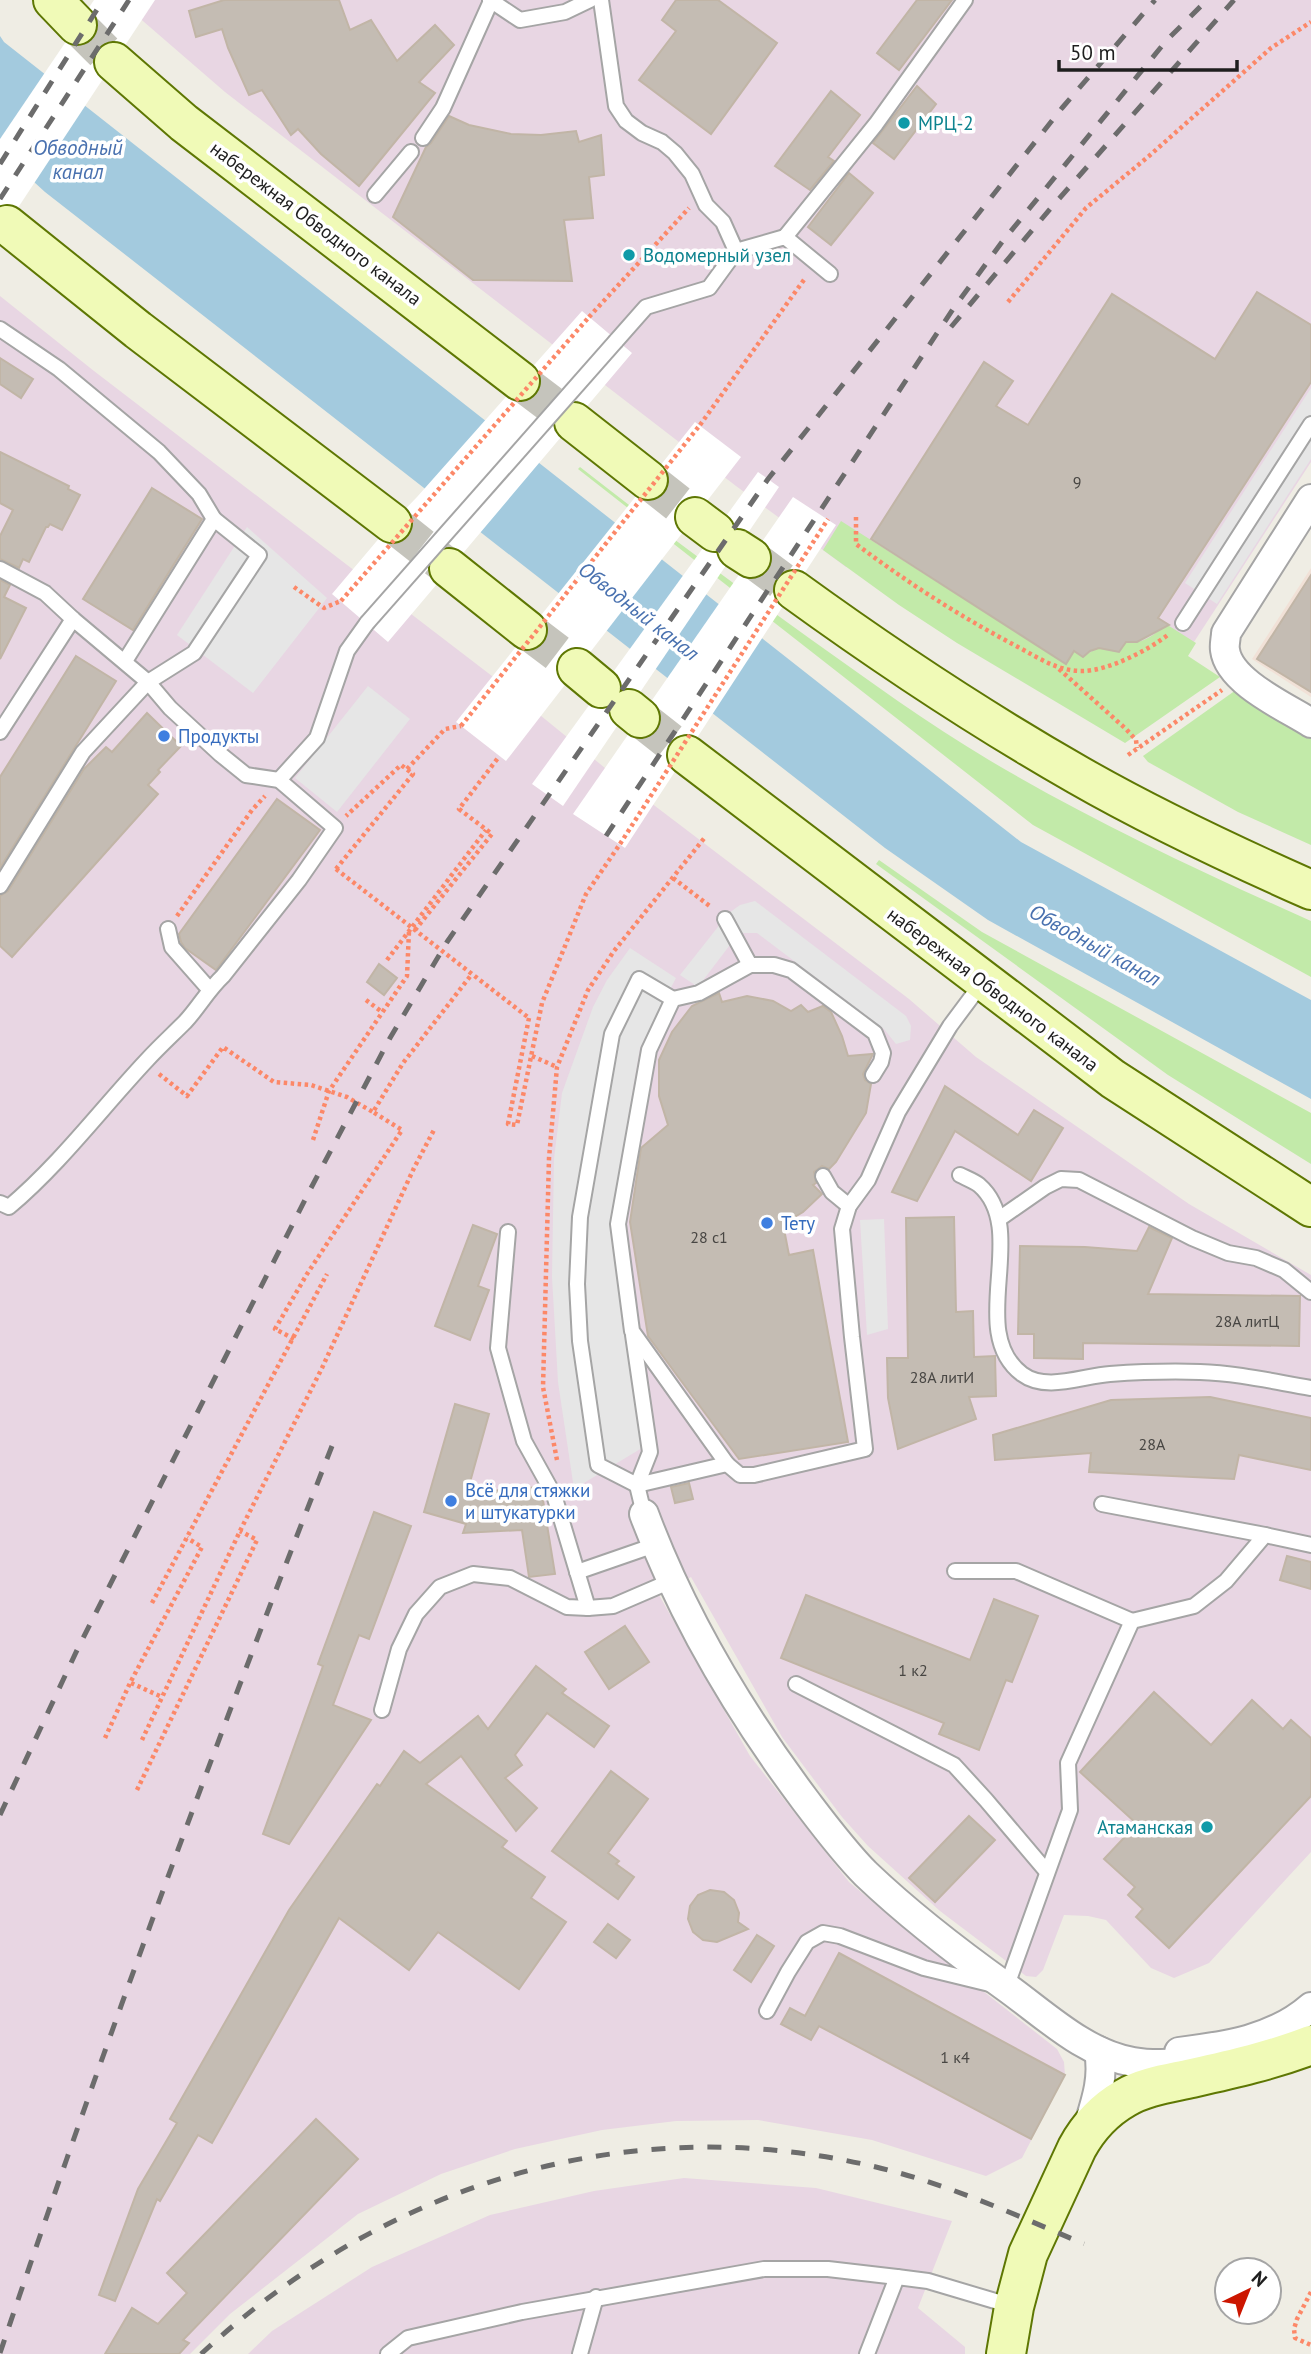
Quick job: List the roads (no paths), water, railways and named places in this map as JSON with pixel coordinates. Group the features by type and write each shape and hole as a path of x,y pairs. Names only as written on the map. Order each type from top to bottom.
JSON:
{"main road":[{"name":"набережная Обводного канала","path":"114,62 184,122 520,381"},
{"path":"7,225 138,330 392,523"},
{"path":"574,422 648,480"},
{"path":"449,568 527,629"},
{"path":"794,590 898,663 1079,776 1225,851 1311,890"},
{"name":"набережная Обводного канала","path":"687,755 1113,1079 1311,1207"},
{"path":"1006,2354 1014,2306 1028,2254 1087,2131 1101,2115 1128,2096 1151,2087 1286,2055 1311,2045"}],"street":[{"path":"1311,499 1226,633 1224,649 1229,663 1239,677 1311,723"},
{"path":"644,1514 671,1581 735,1696 778,1763 822,1823 864,1872 915,1919 961,1957 1099,2051 1131,2062 1156,2064 1213,2059 1247,2065"},
{"path":"1099,2051 1130,2049 1179,2052 1248,2041 1289,2023 1311,2007"},
{"path":"1087,2131 1101,2086 1099,2051"}],"lane":[{"path":"423,138 443,108 491,1 520,20 565,12 590,0"},
{"path":"601,0 616,106 626,121 642,133 662,142 675,153 692,174 706,205 723,222 736,251"},
{"path":"279,780 317,738 347,650 366,623 646,307 709,288 736,251 785,237 876,124 965,0"},
{"path":"375,195 411,152"},
{"path":"785,237 830,274"},
{"path":"0,329 60,369 159,452 199,494 214,519 258,555 194,653 148,682 83,752 0,886"},
{"path":"1183,623 1311,424"},
{"path":"125,661 214,519"},
{"path":"0,569 46,593 148,682 202,740 246,775 279,780 335,828 299,880 223,976 209,989 188,1019 146,1061 29,1190 9,1207 0,1203"},
{"path":"0,732 73,619"},
{"path":"725,919 750,965"},
{"path":"168,929 172,947 209,989"},
{"path":"727,1464 637,1485 598,1465 580,1341 577,1284 580,1217 612,1034 639,979 673,999 699,993 750,965 774,965 791,970 875,1033 883,1053 873,1075"},
{"path":"632,1331 727,1464 740,1475 754,1475 865,1449 842,1229 849,1206 868,1180 898,1112 950,1026 983,982"},
{"path":"644,1514 637,1485 650,1452 618,1224 649,1050 673,999"},
{"path":"960,1175 978,1184 992,1201 999,1219 998,1334 1007,1357 1022,1374 1042,1383 1110,1374 1202,1372 1311,1388"},
{"path":"823,1176 832,1192 849,1206"},
{"path":"999,1219 1045,1186 1061,1179 1079,1180 1192,1238 1228,1253 1256,1258 1284,1270 1311,1292"},
{"path":"508,1233 498,1348 524,1441 554,1495 588,1608"},
{"path":"1102,1504 1311,1545"},
{"path":"955,1571 1016,1571 1132,1620 1194,1606 1226,1581 1265,1535"},
{"path":"578,1572 655,1545"},
{"path":"382,1710 399,1649 416,1614 440,1587 474,1574 510,1578 567,1608 588,1608 613,1606 671,1581"},
{"path":"767,2011 807,1941 823,1933 840,1936 924,1968 1006,1988 1070,1810 1068,1763 1132,1620"},
{"path":"796,1684 954,1765 1047,1872"},
{"path":"388,2354 408,2338 596,2297 764,2269 828,2269 928,2281 1014,2306"},
{"path":"867,2354 897,2277"},
{"path":"580,2354 596,2297"}],"water":[{"name":"Обводный канал","path":"0,36 4,42 1021,842 1311,1000 1311,1099 988,920 885,848 45,192 0,151"}],"tunnel":[{"path":"77,25 114,62"},
{"path":"520,381 574,422"},
{"path":"648,480 695,517"},
{"path":"392,523 449,568"},
{"path":"751,558 794,590"},
{"path":"527,630 577,668"},
{"path":"640,718 687,755"}],"railway":[{"path":"0,164 103,0"},
{"path":"0,199 129,0"},
{"path":"0,1815 78,1648 311,1188 390,1038 447,942 768,479 1062,108 1155,0"},
{"path":"606,836 953,309 1002,242 1166,41 1207,0"},
{"path":"951,327 1050,209 1234,0"},
{"path":"0,2353 160,1898 332,1446"},
{"path":"201,2354 273,2294 350,2244 431,2204 515,2174 603,2155 692,2147 784,2151 876,2167 956,2191 1084,2244"}],"place":[{"name":"МРЦ-2","path":"904,123"},
{"name":"Водомерный узел","path":"629,255"},
{"name":"Продукты","path":"164,736"},
{"name":"Тету","path":"767,1223"},
{"name":"Всё для стяжки и штукатурки","path":"451,1501"},
{"name":"Атаманская","path":"1207,1827"}]}
